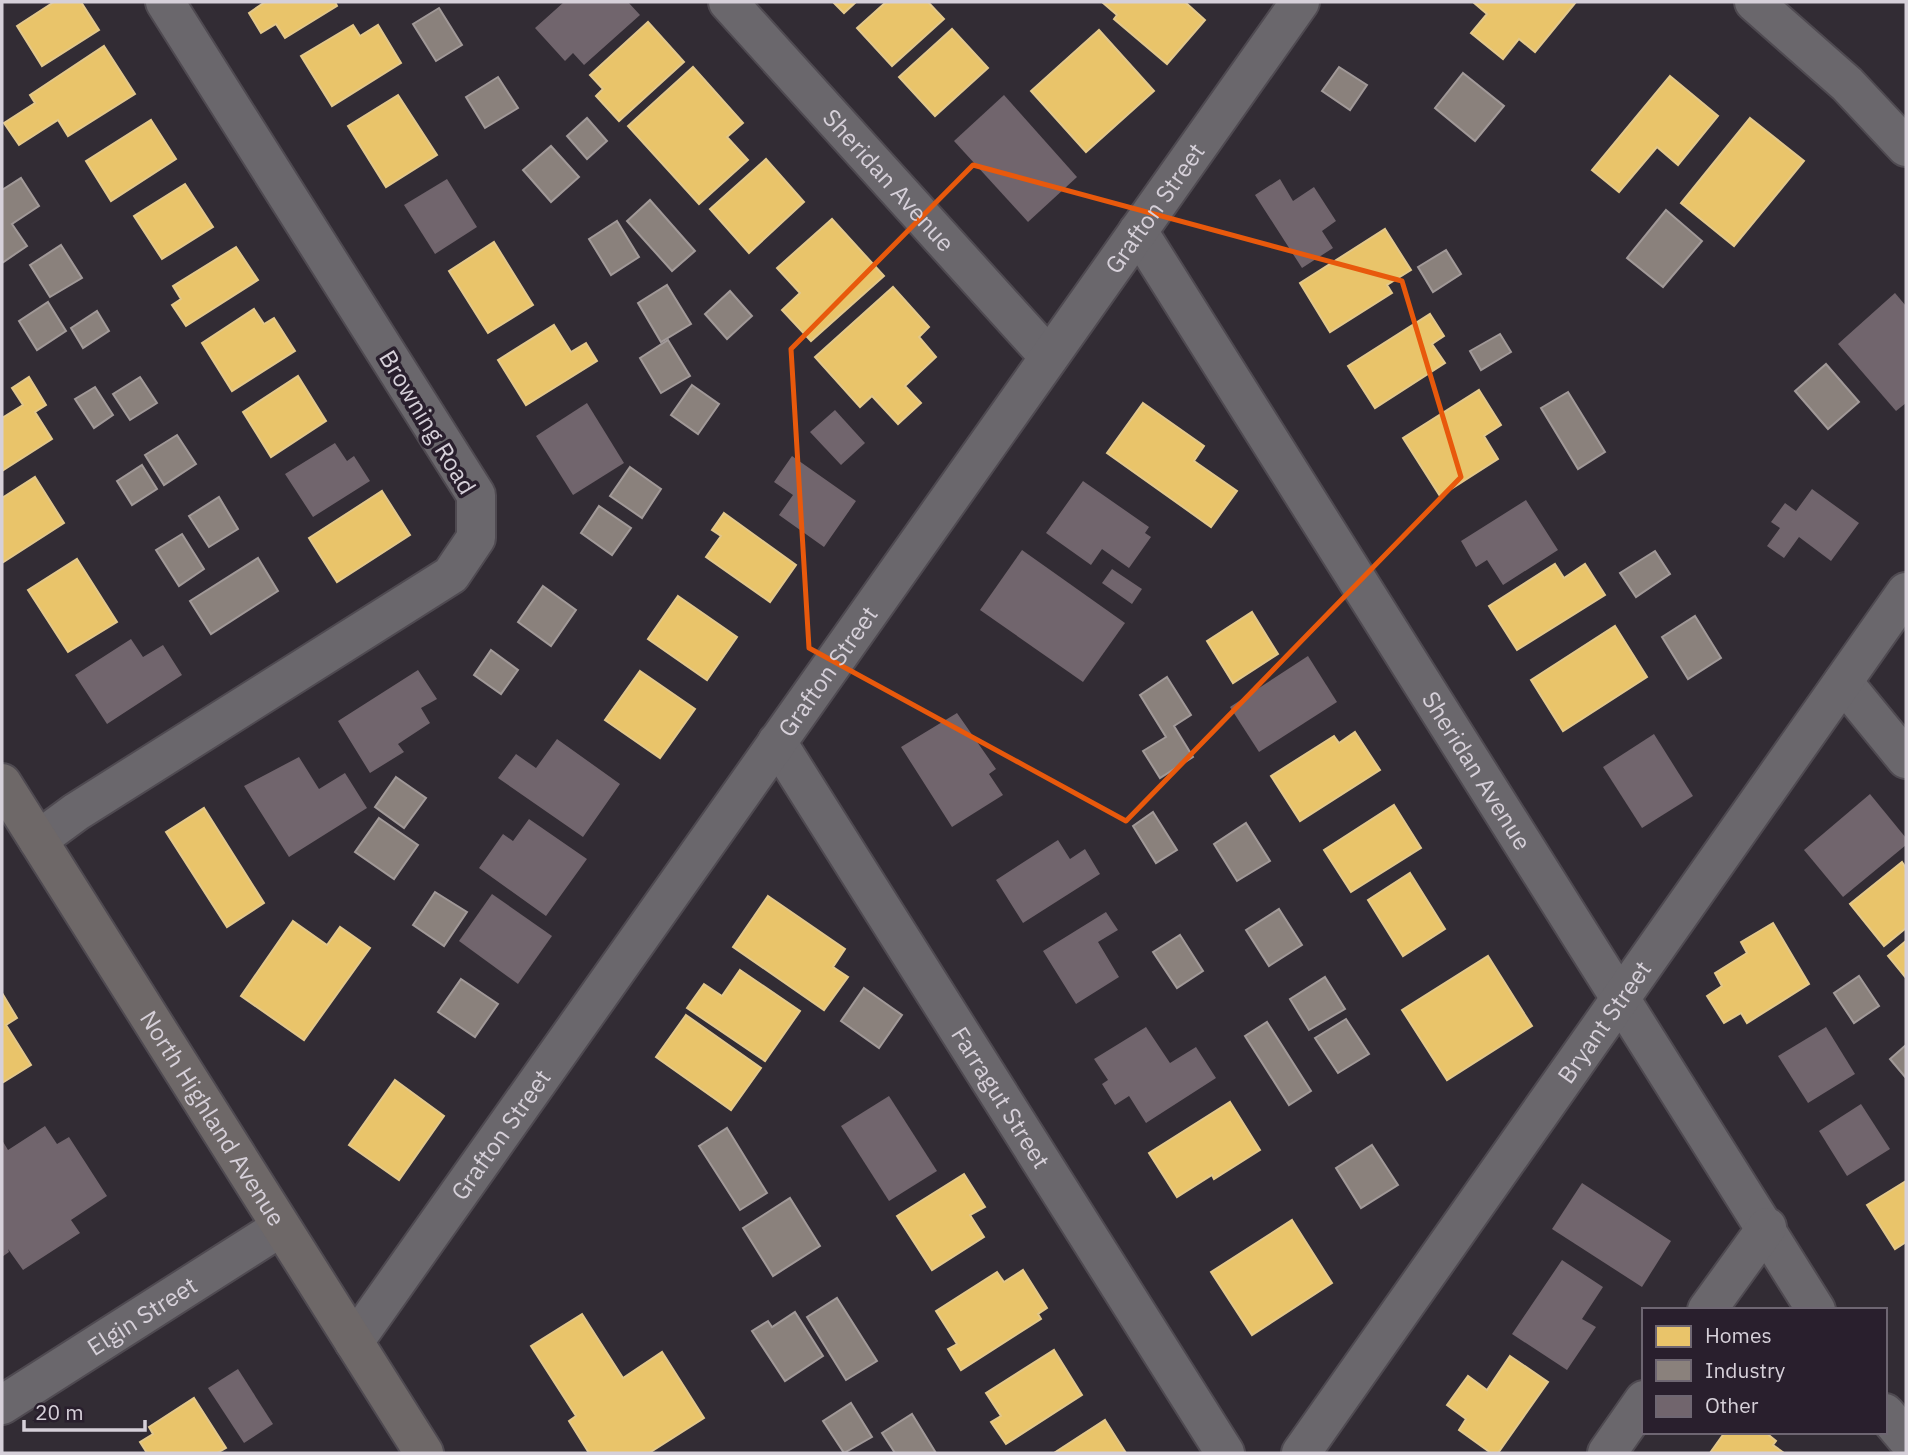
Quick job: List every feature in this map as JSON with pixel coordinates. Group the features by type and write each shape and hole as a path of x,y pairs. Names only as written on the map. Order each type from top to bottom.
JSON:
{"main road":[{"name":"North Highland Avenue","path":"2,783 424,1453"}],"street":[{"name":"Browning Road","path":"38,841 76,812 451,575 476,538 476,495 165,2"},
{"name":"Sheridan Avenue","path":"728,2 1049,357"},
{"name":"Grafton Street","path":"354,1342 1300,2"},
{"path":"1754,2 1847,84 1906,147"},
{"name":"Sheridan Avenue","path":"1138,231 1767,1227 1815,1308"},
{"name":"Bryant Street","path":"1301,1453 1906,592"},
{"path":"1843,682 1906,759"},
{"name":"Farragut Street","path":"777,742 1226,1453"},
{"name":"Elgin Street","path":"2,1405 281,1227"},
{"path":"1708,1308 1767,1227"},
{"path":"1607,1453 1642,1403"},
{"path":"1887,1415 1906,1438"}],"highlighted area":[{"path":"973,165 1402,281 1461,477 1126,821 809,648 791,349"}],"building: Homes":[{"path":"54,2 81,2 99,30 42,66 17,26"},
{"path":"265,2 335,2 337,6 285,38 276,24 261,33 249,13"},
{"path":"833,2 856,2 844,13"},
{"path":"886,2 928,2 944,19 892,66 857,28"},
{"path":"1102,2 1185,2 1205,20 1167,64 1114,19 1117,15"},
{"path":"1473,2 1576,2 1535,52 1519,39 1503,59 1471,33 1487,14"},
{"path":"648,22 684,62 619,121 596,96 603,89 590,75"},
{"path":"353,25 360,36 378,25 401,63 332,106 301,56"},
{"path":"952,29 988,68 935,116 899,77"},
{"path":"1099,30 1154,91 1086,152 1031,91"},
{"path":"104,46 135,94 68,136 58,120 19,145 4,123 35,103 30,95"},
{"path":"693,67 743,123 727,137 748,160 699,204 628,126"},
{"path":"1670,76 1718,116 1678,165 1657,147 1619,192 1592,170"},
{"path":"398,95 437,155 386,187 348,126"},
{"path":"1750,118 1804,161 1734,246 1681,203"},
{"path":"151,120 176,159 111,201 86,161"},
{"path":"766,159 804,202 749,253 710,209"},
{"path":"185,184 213,227 162,259 134,216"},
{"path":"832,219 884,276 811,341 782,310 800,293 777,268"},
{"path":"1385,229 1411,270 1387,285 1392,293 1330,332 1300,283"},
{"path":"494,242 533,305 488,333 449,271"},
{"path":"236,247 258,280 186,326 172,305 181,299 173,286"},
{"path":"893,287 929,327 919,337 936,357 905,386 921,403 898,424 872,396 860,407 815,357"},
{"path":"254,309 264,324 274,318 295,351 232,391 202,343"},
{"path":"1430,314 1444,336 1432,344 1445,363 1375,408 1348,366"},
{"path":"554,325 571,352 586,343 597,361 526,405 498,360"},
{"path":"298,376 326,421 271,457 243,412"},
{"path":"29,377 46,405 35,412 52,439 2,471 2,418 23,405 12,388"},
{"path":"1479,390 1501,425 1484,436 1498,459 1440,496 1403,438"},
{"path":"1143,403 1204,446 1194,461 1237,491 1211,527 1107,453"},
{"path":"35,477 64,523 2,563 2,498"},
{"path":"382,491 410,535 337,582 309,538"},
{"path":"724,513 796,565 770,602 706,557 721,536 712,530"},
{"path":"77,559 117,622 68,652 28,590"},
{"path":"1555,564 1564,578 1585,564 1605,595 1517,650 1489,606"},
{"path":"678,596 737,637 707,680 648,639"},
{"path":"1252,612 1278,654 1233,683 1207,641"},
{"path":"1615,626 1647,677 1563,731 1531,680"},
{"path":"640,671 695,709 660,758 605,720"},
{"path":"1355,732 1380,770 1300,821 1271,776 1334,736 1339,743"},
{"path":"1394,805 1421,848 1351,892 1324,850"},
{"path":"204,808 264,903 227,927 166,832"},
{"path":"1902,862 1906,868 1906,928 1884,946 1850,904"},
{"path":"1410,873 1445,929 1403,956 1368,900"},
{"path":"768,896 845,949 833,967 848,977 824,1010 733,947"},
{"path":"293,921 327,945 340,927 370,948 304,1040 241,996"},
{"path":"1773,923 1809,984 1747,1023 1741,1013 1724,1023 1707,996 1722,986 1715,973 1747,953 1741,942"},
{"path":"1906,941 1906,978 1888,956"},
{"path":"1488,956 1532,1026 1447,1080 1402,1010"},
{"path":"740,970 800,1011 765,1061 687,1008 704,984 722,996"},
{"path":"2,993 17,1018 6,1025 31,1065 2,1083"},
{"path":"686,1015 761,1068 731,1110 656,1057"},
{"path":"395,1080 444,1116 399,1180 349,1145"},
{"path":"1230,1102 1260,1150 1214,1179 1212,1175 1177,1197 1149,1153"},
{"path":"964,1174 985,1207 970,1215 984,1237 932,1270 897,1216"},
{"path":"1906,1181 1906,1242 1895,1249 1867,1205"},
{"path":"1292,1220 1332,1283 1252,1335 1211,1272"},
{"path":"1023,1270 1047,1308 1038,1314 1041,1319 961,1370 948,1349 957,1344 936,1311 997,1272 1004,1282"},
{"path":"582,1314 623,1378 662,1352 704,1418 649,1453 589,1453 569,1421 576,1416 531,1346"},
{"path":"1054,1350 1082,1395 1006,1444 991,1422 1001,1416 986,1393"},
{"path":"1510,1356 1548,1382 1498,1453 1491,1453 1459,1430 1466,1419 1447,1405 1468,1376 1487,1390"},
{"path":"194,1398 226,1448 217,1453 147,1453 140,1442 153,1434 149,1427"},
{"path":"1105,1420 1126,1453 1054,1453"},
{"path":"1724,1434 1767,1434 1776,1441 1773,1445 1784,1453 1710,1453"}],"building: Industry":[{"path":"439,8 462,45 436,61 413,24"},
{"path":"1339,67 1367,85 1350,110 1322,91"},
{"path":"1463,73 1504,106 1475,141 1435,108"},
{"path":"498,77 518,108 485,128 466,97"},
{"path":"587,118 607,141 587,159 567,136"},
{"path":"551,146 579,177 551,202 523,170"},
{"path":"21,178 39,206 12,224 27,246 2,263 2,190"},
{"path":"650,200 695,251 672,271 627,221"},
{"path":"1666,210 1702,241 1663,287 1627,258"},
{"path":"617,221 639,257 611,275 589,239"},
{"path":"61,245 82,278 50,297 30,265"},
{"path":"1446,250 1461,274 1433,292 1418,267"},
{"path":"667,285 691,324 661,342 638,303"},
{"path":"730,291 752,316 727,339 705,314"},
{"path":"48,302 66,331 37,350 19,321"},
{"path":"97,311 109,331 83,348 71,328"},
{"path":"1500,334 1511,352 1481,370 1470,351"},
{"path":"668,340 690,376 661,393 640,358"},
{"path":"1826,364 1859,402 1828,429 1795,391"},
{"path":"140,377 157,403 130,420 113,394"},
{"path":"692,385 719,404 698,434 671,415"},
{"path":"95,387 113,415 94,428 75,399"},
{"path":"1568,392 1605,452 1578,469 1541,408"},
{"path":"177,435 196,464 164,485 145,455"},
{"path":"142,465 157,489 132,505 117,481"},
{"path":"630,467 661,489 642,518 610,496"},
{"path":"219,497 238,529 209,547 189,516"},
{"path":"599,506 631,528 612,555 581,533"},
{"path":"182,534 204,569 179,586 156,550"},
{"path":"1655,551 1670,574 1636,597 1620,573"},
{"path":"258,558 278,591 211,634 190,601"},
{"path":"543,586 576,610 551,646 518,622"},
{"path":"1695,616 1721,658 1688,679 1662,637"},
{"path":"491,650 518,670 501,694 474,675"},
{"path":"1167,677 1191,715 1174,726 1193,757 1160,778 1143,751 1166,737 1140,695"},
{"path":"396,777 426,798 404,828 375,807"},
{"path":"1153,812 1177,850 1156,863 1133,826"},
{"path":"379,818 418,845 394,879 355,852"},
{"path":"1246,823 1270,861 1237,881 1214,844"},
{"path":"435,892 467,912 444,946 413,925"},
{"path":"1279,909 1302,945 1269,966 1246,930"},
{"path":"1180,935 1203,971 1177,988 1153,952"},
{"path":"1859,976 1879,1006 1854,1023 1834,993"},
{"path":"1325,977 1345,1009 1309,1030 1290,999"},
{"path":"461,979 498,1004 475,1037 438,1012"},
{"path":"864,988 902,1015 879,1048 841,1021"},
{"path":"1346,1019 1369,1054 1338,1073 1315,1038"},
{"path":"1267,1022 1311,1091 1289,1105 1245,1036"},
{"path":"1906,1045 1906,1078 1890,1059"},
{"path":"727,1128 767,1193 740,1210 699,1146"},
{"path":"1372,1145 1398,1185 1361,1208 1336,1168"},
{"path":"790,1198 820,1246 773,1276 743,1228"},
{"path":"837,1298 877,1361 846,1380 807,1317"},
{"path":"795,1312 823,1356 785,1381 752,1331 768,1321 772,1327"},
{"path":"851,1403 872,1437 844,1453 823,1421"},
{"path":"912,1414 936,1453 895,1453 882,1433"}],"building: Other":[{"path":"564,2 628,2 640,15 584,65 573,53 565,61 535,28"},
{"path":"1004,95 1077,177 1028,222 954,141"},
{"path":"447,179 477,227 435,254 404,205"},
{"path":"1280,179 1293,201 1314,187 1336,221 1322,231 1333,248 1302,268 1255,195"},
{"path":"1895,293 1906,306 1906,403 1896,411 1838,344"},
{"path":"587,403 624,463 573,495 536,436"},
{"path":"835,410 865,443 841,465 810,432"},
{"path":"335,443 347,461 354,456 370,481 313,517 285,474"},
{"path":"792,456 856,501 824,547 779,515 793,495 774,482"},
{"path":"1083,481 1149,527 1145,533 1151,537 1129,568 1102,549 1091,565 1046,533"},
{"path":"1812,489 1859,523 1831,561 1799,537 1784,558 1767,546 1780,528 1771,522 1785,503 1796,511"},
{"path":"1526,500 1558,550 1503,585 1487,560 1476,567 1461,541"},
{"path":"1022,550 1125,623 1083,682 980,610"},
{"path":"1112,569 1142,589 1132,604 1102,583"},
{"path":"131,639 143,657 163,645 182,675 107,724 75,675"},
{"path":"1308,656 1337,702 1259,752 1230,707"},
{"path":"418,670 437,699 421,708 430,723 398,744 404,752 370,773 338,721"},
{"path":"957,713 996,769 989,774 1003,795 952,827 901,747"},
{"path":"1654,734 1693,796 1642,828 1603,767"},
{"path":"557,739 620,784 583,837 498,778 516,754 536,768"},
{"path":"299,757 319,789 345,773 367,808 289,857 244,786"},
{"path":"1870,794 1906,838 1906,845 1843,897 1804,850"},
{"path":"529,819 587,859 546,916 479,868 503,834 513,841"},
{"path":"1058,840 1070,859 1085,849 1100,874 1023,923 996,880"},
{"path":"492,894 552,936 518,984 459,941"},
{"path":"1106,912 1118,930 1098,942 1119,977 1076,1004 1043,951"},
{"path":"1146,1027 1170,1063 1196,1047 1216,1078 1146,1123 1129,1096 1115,1105 1102,1084 1108,1080 1094,1059"},
{"path":"1826,1027 1855,1074 1808,1103 1778,1056"},
{"path":"889,1096 937,1171 889,1201 841,1126"},
{"path":"1861,1104 1890,1149 1847,1176 1819,1131"},
{"path":"45,1126 57,1144 69,1137 107,1196 71,1220 80,1233 23,1270 8,1249 9,1252 2,1257 2,1140 8,1150"},
{"path":"1582,1183 1671,1241 1642,1287 1552,1229"},
{"path":"1562,1260 1603,1287 1582,1319 1596,1327 1567,1370 1512,1334"},
{"path":"238,1369 273,1424 244,1443 208,1388"}]}
